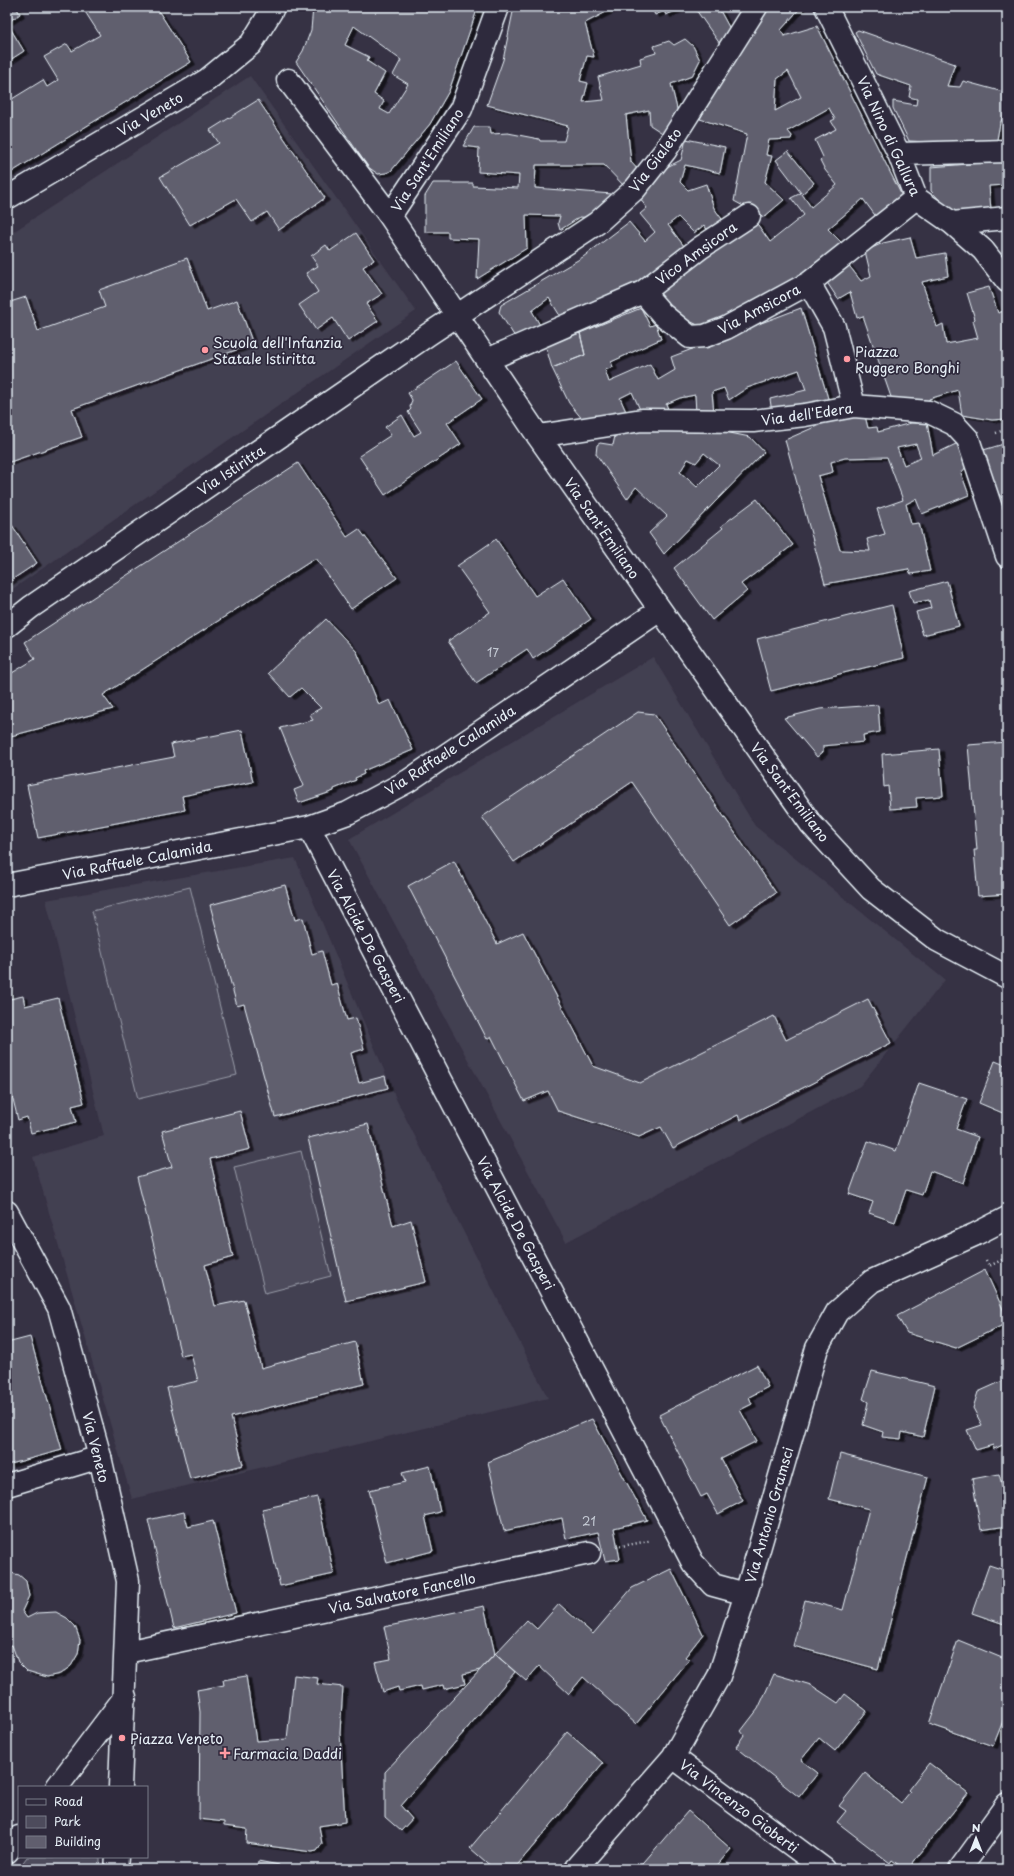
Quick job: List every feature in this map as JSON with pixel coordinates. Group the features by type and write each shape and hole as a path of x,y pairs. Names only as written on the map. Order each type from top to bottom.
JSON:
{"street":[{"name":"Via Veneto","path":"7,198 207,80 251,44 272,10 272,7"},
{"name":"Via Sant'Emiliano","path":"498,7 461,109 390,216 538,436 811,824 871,889 937,940 1007,977"},
{"name":"Via Gialeto","path":"456,316 597,223 635,189 665,151 756,7"},
{"name":"Via Nino di Gallura","path":"826,7 899,154 916,198 952,223 983,250 1007,281"},
{"path":"288,80 390,216"},
{"path":"899,154 1007,151"},
{"name":"Via Amsicora","path":"643,292 662,314 690,337 705,336 726,328 809,283 916,198"},
{"name":"Vico Amsicora","path":"643,292 700,248 749,216"},
{"path":"952,223 1007,218"},
{"path":"809,283 834,327 854,406"},
{"path":"487,360 643,292"},
{"name":"Via Istiritta","path":"7,626 38,602 456,316"},
{"name":"Via dell'Edera","path":"538,436 642,420 752,421 805,415 854,406 929,412 954,424 968,439 1007,556"},
{"name":"Via Raffaele Calamida","path":"7,885 309,827 348,813 408,781 660,610"},
{"name":"Via Alcide De Gasperi","path":"309,827 693,1563 713,1585 746,1594"},
{"name":"Via Veneto","path":"7,1212 59,1308 100,1457 128,1581 125,1697"},
{"name":"Via Antonio Gramsci","path":"575,1869 674,1757 718,1676 746,1594 818,1348 838,1312 872,1281 974,1235 1007,1218"},
{"path":"7,1485 100,1457"},
{"name":"Via Salvatore Fancello","path":"126,1652 588,1553"},
{"path":"58,1786 125,1697"},
{"path":"120,1786 125,1697"},
{"name":"Via Vincenzo Gioberti","path":"674,1757 824,1869"},
{"path":"960,1869 1007,1804"},
{"path":"7,1852 18,1838"},
{"path":"116,1869 117,1858"}],"path":[{"path":"989,1266 1004,1259 1007,1264"},
{"path":"588,1553 679,1535"}],"shaded area":[{"path":"250,76 416,311 7,593 7,236"},
{"path":"653,657 755,826 945,980 860,1086 566,1242 349,839"},
{"path":"295,858 397,1101 548,1398 132,1499 33,1157 104,1136 46,900"}],"green space":[{"path":"190,887 237,1075 138,1099 92,911"},
{"path":"301,1151 331,1276 265,1293 234,1167"},
{"path":"26,1858 100,1858 100,1869 18,1869"}],"building":[{"path":"7,7 16,7 20,14 7,23"},
{"path":"82,7 156,7 191,62 7,175 7,102 43,80 47,87 58,80 44,57 67,44 72,51 100,35"},
{"path":"313,7 478,7 449,91 430,124 391,171 386,173 378,174 368,167 296,62 303,51 311,30","holes":["354,26 401,60 393,75 408,84 389,114 380,109 384,101 374,94 385,73 367,61 369,57 345,45"]},
{"path":"514,7 616,7 585,23 594,57 587,56 580,81 588,83 583,102 604,100 598,77 641,64 640,58 656,53 654,46 669,41 674,45 685,39 693,46 700,60 692,76 671,84 679,117 667,136 650,125 649,110 626,115 631,162 639,171 625,187 604,165 536,165 535,188 612,194 616,196 596,218 580,217 560,230 558,223 560,216 526,215 527,248 477,279 479,239 448,238 448,232 425,232 425,196 433,183 473,183 473,186 518,188 519,175 478,172 479,148 463,146 474,127 490,127 491,134 508,133 539,139 540,141 564,141 568,126 487,105 503,60"},
{"path":"651,7 684,7 666,15 664,11 655,15"},
{"path":"694,7 718,7 730,29 720,44"},
{"path":"769,7 801,7 781,30 784,36 817,26 902,196 877,218 863,199 828,229 842,243 802,277 704,328 673,313 654,288 756,222 770,242 804,215 791,198 801,193 776,160 788,151 814,183 802,194 811,207 837,185 825,170 820,160 823,157 815,140 836,129 831,121 835,119 829,108 788,131 792,136 791,139 769,140 766,155 772,156 765,182 784,200 764,217 734,201 747,134 700,119 742,44","holes":["788,71 801,97 775,111 777,79"]},
{"path":"7,23 24,51 7,62"},
{"path":"858,30 955,64 947,86 960,87 963,81 1007,93 1007,110 1000,123 996,145 909,141 893,108 893,101 916,105 917,99 909,97 911,86 876,74 855,32"},
{"path":"258,100 325,198 279,230 267,212 252,222 236,199 190,225 160,177 219,143 210,130"},
{"path":"686,139 725,147 720,173 685,165 680,182 688,190 706,184 714,208 724,222 710,234 704,225 694,233 678,217 668,225 687,250 631,286 562,319 549,298 532,311 541,327 515,337 499,312 501,305 583,257 629,222 645,241 655,232 640,214 647,208 640,199 665,168 681,160"},
{"path":"1007,161 1007,185 989,186 991,210 951,212 931,191 931,167"},
{"path":"356,233 374,260 363,267 382,294 366,304 378,321 348,341 333,318 316,330 299,305 318,292 306,273 318,266 311,256 326,245 330,251"},
{"path":"910,237 916,258 945,253 948,276 922,282 937,327 943,324 946,344 978,338 973,321 975,319 967,293 989,287 998,313 1007,310 1007,419 992,420 962,415 958,390 929,399 932,410 892,400 863,316 857,318 850,292 838,299 826,281 847,263 861,281 871,276 865,251 883,243"},
{"path":"187,258 207,311 237,300 253,344 72,409 82,437 7,463 7,303 26,297 38,331 105,307 99,290"},
{"path":"641,308 650,326 656,324 661,339 611,362 613,367 605,370 609,382 650,364 658,380 675,370 671,357 801,308 830,405 772,413 770,399 806,390 799,370 747,388 729,400 724,388 712,392 714,413 696,413 695,395 680,398 666,404 669,411 642,414 632,392 620,398 628,416 583,420 569,403 552,368 585,355 580,333"},
{"path":"580,333 585,355 552,368 545,344"},
{"path":"456,361 482,399 447,423 461,444 385,495 359,456 391,435 385,427 402,415 414,436 421,432 408,412 411,409 410,407 412,400 408,393"},
{"path":"864,412 868,428 877,427 878,432 911,423 927,423 933,455 958,443 967,466 961,473 969,495 922,514 916,499 906,504 911,524 919,523 930,571 911,574 908,569 825,584 785,440 842,415","holes":["916,444 921,458 904,465 897,448","887,457 903,500 877,509 885,534 867,539 870,551 840,550 818,476 833,472 831,462 845,458"]},
{"path":"639,427 705,428 750,437 764,452 664,554 649,533 667,516 636,487 627,499 596,454 597,445 600,443 613,445 615,436 625,430 637,433","holes":["704,453 719,465 697,487 680,472 688,459 696,463"]},
{"path":"1007,443 1007,504 994,488 980,451"},
{"path":"298,463 347,537 359,529 397,578 351,609 316,558 103,695 113,709 11,736 7,729 7,676 35,659 25,642"},
{"path":"757,499 793,545 741,584 747,591 712,620 674,568 723,528 721,526"},
{"path":"12,525 37,563 7,583 7,528"},
{"path":"496,539 535,596 563,578 591,619 533,659 527,649 476,683 448,641 490,612 457,566"},
{"path":"947,581 959,626 923,635 916,612 931,608 929,600 913,603 909,591"},
{"path":"892,605 904,658 771,691 757,639"},
{"path":"326,619 357,652 379,705 390,700 413,750 363,771 364,774 355,778 356,780 334,789 334,791 299,803 294,790 304,786 280,728 313,720 310,714 321,708 301,688 290,697 268,673"},
{"path":"878,705 880,732 863,735 864,742 823,746 823,752 817,757 784,718 820,709"},
{"path":"638,712 654,714 776,893 730,925 632,782 514,862 482,817"},
{"path":"242,730 253,782 182,796 185,810 38,838 27,785 174,757 171,744"},
{"path":"1007,742 1007,894 978,896 974,850 977,850 968,745"},
{"path":"939,749 943,796 916,798 917,807 890,809 888,786 884,787 882,754"},
{"path":"454,861 497,944 523,932 593,1066 640,1083 774,1016 786,1040 868,999 891,1043 740,1120 738,1115 673,1148 661,1127 639,1137 558,1111 548,1091 524,1101 491,1036 487,1039 408,886"},
{"path":"285,885 295,920 303,918 312,954 322,951 331,985 337,983 347,1020 356,1018 364,1049 351,1053 359,1083 385,1076 388,1088 275,1117 244,1004 237,1006 210,905"},
{"path":"7,987 10,999 23,996 25,1006 58,998 84,1103 72,1106 76,1122 31,1133 27,1117 18,1120 7,1074"},
{"path":"1007,1060 1007,1123 1002,1121 1005,1114 979,1103 995,1061 1005,1065"},
{"path":"919,1083 967,1099 956,1129 978,1137 963,1183 930,1171 922,1195 906,1190 895,1222 869,1213 873,1202 849,1194 868,1141 896,1151"},
{"path":"240,1111 250,1149 210,1159 233,1257 205,1265 215,1306 244,1300 261,1368 355,1342 364,1384 231,1417 243,1465 190,1479 167,1388 198,1381 191,1354 181,1356 137,1177 172,1167 162,1131"},
{"path":"368,1124 393,1226 411,1220 426,1282 346,1301 308,1138"},
{"path":"985,1270 1007,1318 1007,1323 956,1348 907,1333 897,1316"},
{"path":"30,1337 62,1450 7,1465 7,1343"},
{"path":"757,1365 768,1387 749,1397 752,1404 740,1410 757,1441 721,1459 743,1501 718,1514 707,1494 701,1497 659,1415"},
{"path":"872,1371 935,1386 923,1437 902,1432 901,1439 882,1437 883,1432 863,1425 868,1402 863,1399"},
{"path":"1007,1379 1007,1443 994,1449 993,1445 976,1450 967,1430 982,1425 973,1408 978,1392"},
{"path":"592,1419 647,1520 614,1528 620,1559 605,1561 598,1532 566,1539 562,1518 504,1531 488,1462"},
{"path":"840,1454 928,1477 878,1669 793,1646 805,1600 843,1610 869,1509 829,1499"},
{"path":"430,1466 440,1512 425,1516 433,1551 387,1563 369,1490 405,1482 402,1473"},
{"path":"999,1474 1002,1485 1007,1484 1007,1526 981,1530 972,1479"},
{"path":"317,1497 334,1574 280,1586 262,1509"},
{"path":"184,1512 188,1527 213,1521 236,1613 174,1628 148,1520"},
{"path":"989,1565 1007,1571 1007,1625 972,1613"},
{"path":"671,1569 703,1634 685,1657 689,1660 636,1724 583,1677 569,1694 539,1666 526,1681 495,1654 527,1620 537,1629 559,1604 593,1634 632,1588"},
{"path":"7,1572 19,1575 26,1581 29,1596 22,1611 27,1618 37,1613 56,1612 67,1618 75,1626 80,1640 78,1654 71,1666 60,1674 47,1677 27,1671 18,1662 12,1645 7,1645"},
{"path":"484,1606 495,1654 480,1670 463,1674 465,1684 444,1689 443,1685 422,1690 421,1686 399,1691 398,1687 383,1692 375,1662 391,1659 384,1627"},
{"path":"958,1640 1007,1660 1007,1691 1003,1702 1007,1705 1007,1711 993,1746 929,1724"},
{"path":"495,1654 515,1672 401,1806 412,1819 401,1831 385,1817 385,1772"},
{"path":"774,1674 811,1685 838,1703 845,1694 867,1711 835,1751 819,1738 801,1760 818,1773 799,1797 736,1747 744,1735 741,1731 758,1709"},
{"path":"294,1675 318,1678 317,1684 343,1687 340,1732 345,1822 319,1826 322,1844 317,1851 312,1852 246,1843 247,1829 224,1826 224,1822 199,1819 200,1712 197,1690 224,1685 223,1680 246,1676 256,1741 287,1739"},
{"path":"567,1732 603,1763 514,1869 494,1869 470,1848"},
{"path":"929,1763 968,1793 908,1869 904,1869 892,1860 890,1863 837,1822 846,1811 839,1806 865,1773 901,1803 910,1792 908,1790"},
{"path":"688,1811 731,1849 714,1869 638,1869"},
{"path":"258,1861 279,1865 278,1869 256,1869"}],"place":[{"name":"Scuola dell'Infanzia Statale Istiritta","path":"205,350"},
{"name":"Piazza Ruggero Bonghi","path":"847,359"},
{"name":"Piazza Veneto","path":"122,1738"},
{"name":"Farmacia Daddi","path":"225,1753"}]}
